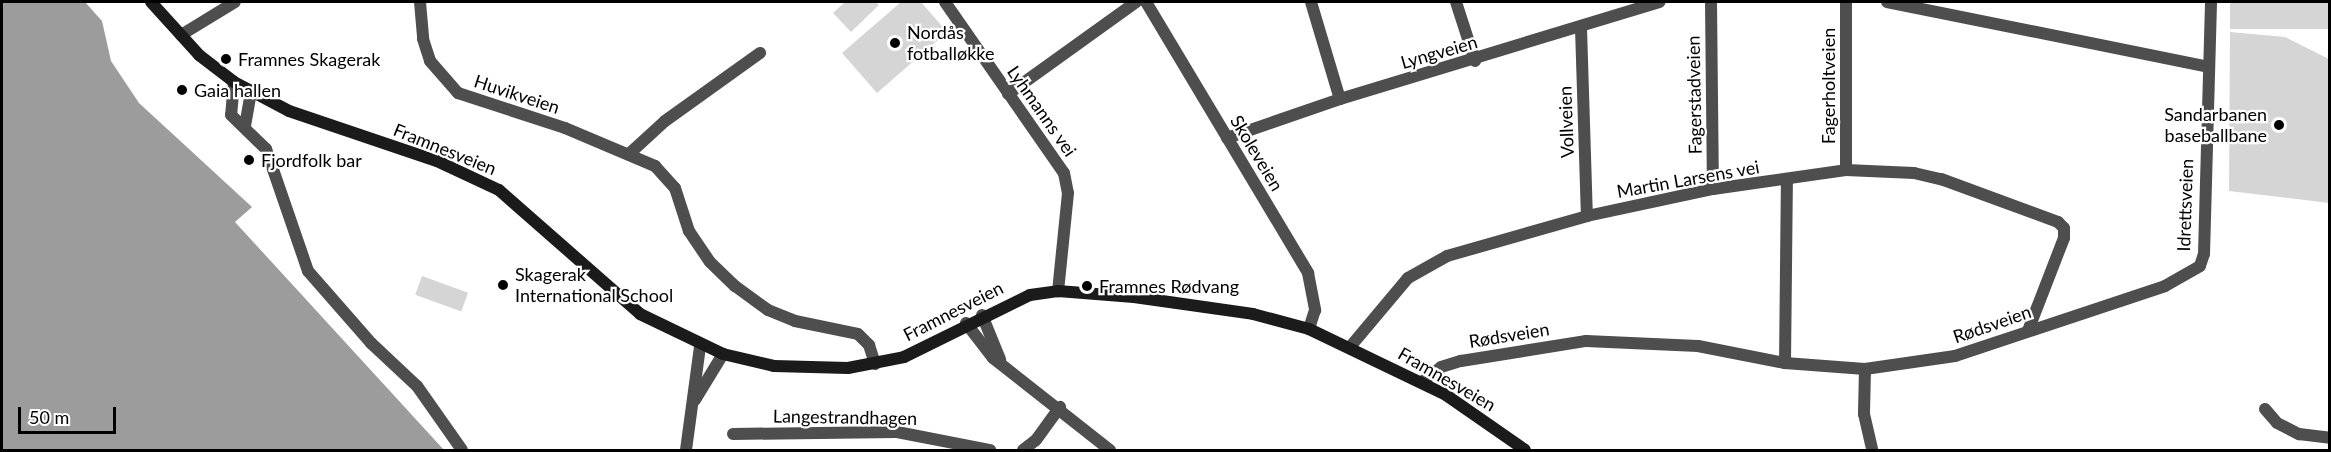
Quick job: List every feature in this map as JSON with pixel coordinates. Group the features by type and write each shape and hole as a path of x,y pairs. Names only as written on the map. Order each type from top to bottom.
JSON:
{"main road":[{"name":"Framnesveien","path":"151,2 181,36 234,82 289,111 437,161 498,190 523,208 610,291 640,314 700,346 723,354 813,369 874,364 926,347 966,323 1029,295 1058,291 1218,308 1309,329 1350,347 1422,382 1526,450"}],"street":[{"path":"181,36 235,2"},
{"name":"Huvikveien","path":"420,2 423,39 430,61 458,93 565,128 629,154 670,178 689,231 710,262 735,286 768,310 795,321 858,334 869,345 874,364"},
{"name":"Lyhmanns vei","path":"945,2 1066,181 1058,291"},
{"path":"1008,94 1136,2"},
{"name":"Skoleveien","path":"1146,2 1308,273 1315,302 1309,329"},
{"path":"1311,2 1340,99"},
{"path":"1456,2 1475,61"},
{"name":"Lyngveien","path":"1227,138 1340,99 1475,61 1660,2"},
{"name":"Fagerstadveien","path":"1711,2 1713,189"},
{"name":"Fagerholtveien","path":"1846,2 1846,170"},
{"path":"1887,2 2208,67"},
{"name":"Idrettsveien","path":"2200,266 2211,2"},
{"name":"Vollveien","path":"1581,28 1587,216"},
{"path":"629,154 665,122 760,53"},
{"path":"234,82 231,115 266,149 308,271 371,343 417,386 462,450"},
{"path":"244,126 251,92"},
{"name":"Martin Larsens vei","path":"1350,347 1387,299 1427,265 1587,216 1713,189 1787,181 1846,170 1914,173 1941,179 2064,228 2064,238 2028,331"},
{"path":"1785,363 1787,181"},
{"name":"Rødsveien","path":"1422,382 1441,367 1461,361 1586,341 1698,346 1785,363 1865,369 1955,356 2165,286 2200,266"},
{"path":"982,315 1000,359 1110,450"},
{"path":"966,323 993,358 1000,359"},
{"path":"686,450 695,400 700,346"},
{"path":"695,400 723,354"},
{"path":"1865,369 1864,414 1872,450"},
{"path":"1023,450 1036,441 1060,407"},
{"path":"2265,409 2277,423 2299,434 2330,438"},
{"name":"Langestrandhagen","path":"733,434 897,432 990,450"}],"shaded area":[{"path":"2,2 85,2 102,21 111,61 139,103 252,207 235,222 444,450 2,450"},
{"path":"845,2 876,2 879,5 851,32 833,13"},
{"name":"Nordås fotballøkke","path":"901,2 921,2 947,32 877,93 842,53"},
{"path":"2230,2 2329,2 2329,29 2230,29"},
{"name":"Sandarbanen baseballbane","path":"2230,32 2285,37 2329,59 2329,203 2229,191"},
{"path":"422,276 468,293 461,312 415,295"}],"place":[{"name":"Nordås fotballøkke","path":"895,43"},
{"name":"Framnes Skagerak","path":"226,59"},
{"name":"Gaia hallen","path":"182,90"},
{"name":"Sandarbanen baseballbane","path":"2279,125"},
{"name":"Fjordfolk bar","path":"249,160"},
{"name":"Skagerak International School","path":"503,285"},
{"name":"Framnes Rødvang","path":"1087,286"}]}
